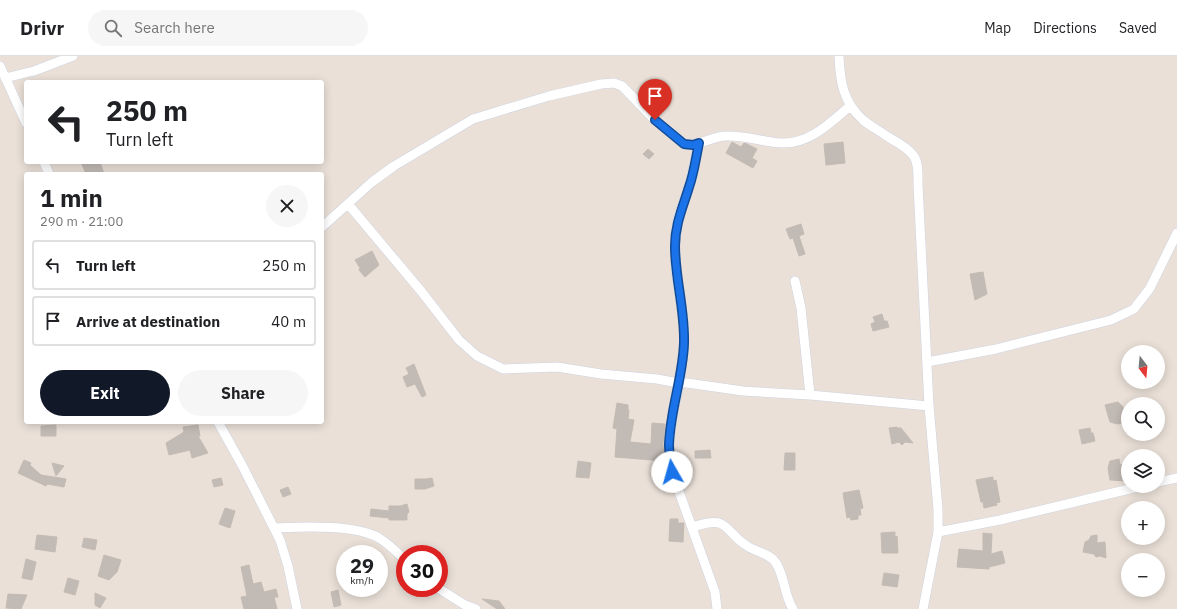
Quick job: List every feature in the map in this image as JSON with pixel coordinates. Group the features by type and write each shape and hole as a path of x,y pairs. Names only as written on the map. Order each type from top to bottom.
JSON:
{"street":[{"path":"24,119 2,73 34,71 73,56"},
{"path":"839,56 840,75 844,92 850,106 863,120 904,146 914,156 917,166 929,406 938,509 938,532 923,609"},
{"path":"324,225 372,182 394,166 473,119 549,96 601,84 614,83 622,86 655,120 684,144 693,145 707,139 724,136 738,136 780,143 799,142 810,137 834,120 850,106"},
{"path":"699,143 689,187 678,218 675,244 676,271 684,325 684,337 680,382 669,445 672,472 715,592 717,609"},
{"path":"348,204 421,291 459,340 477,356 503,369 557,367 601,374 657,379 743,391 810,395 929,406"},
{"path":"927,362 996,349 1111,320 1134,309 1150,288 1177,233"},
{"path":"796,282 801,308 810,395"},
{"path":"219,424 242,465 280,540 288,566 297,609"},
{"path":"1165,481 1177,478"},
{"path":"938,532 1000,520 1121,491"},
{"path":"692,527 714,523 722,525 752,549 768,556 776,563 793,609"},
{"path":"274,528 330,527 360,531 378,537 396,552"},
{"path":"448,594 465,605 476,609"}],"building":[{"path":"732,142 741,147 744,143 757,149 752,158 757,161 753,168 726,153"},
{"path":"843,142 845,163 826,165 824,144"},
{"path":"648,149 654,154 649,159 643,154"},
{"path":"82,164 101,164 103,172 85,172"},
{"path":"801,224 804,234 799,236 805,254 799,256 793,238 790,239 786,229"},
{"path":"372,251 379,265 365,277 359,270 360,268 355,260"},
{"path":"983,272 987,294 975,300 970,274"},
{"path":"882,314 884,321 887,321 889,327 873,331 871,324 875,322 873,317"},
{"path":"414,364 426,395 422,397 415,384 407,387 403,377 409,374 406,368"},
{"path":"1118,402 1121,405 1121,423 1110,422 1105,405"},
{"path":"617,403 628,405 628,419 634,420 630,442 651,444 652,423 665,424 663,444 665,461 615,457 617,429 613,428"},
{"path":"56,425 56,436 41,436 41,426"},
{"path":"198,425 200,436 198,436 208,453 192,458 190,450 169,455 166,443 184,432 183,427"},
{"path":"889,428 901,428 913,443 905,442 902,445 899,442 892,444"},
{"path":"1090,428 1095,441 1082,444 1079,430"},
{"path":"710,450 711,458 695,458 695,451"},
{"path":"785,453 795,453 795,470 784,470"},
{"path":"1119,459 1121,465 1121,481 1110,480 1108,468 1110,461"},
{"path":"24,460 31,463 30,465 41,475 66,479 64,487 47,484 46,486 18,473"},
{"path":"578,461 591,463 589,478 576,477"},
{"path":"52,463 64,466 56,476"},
{"path":"993,477 993,481 996,480 1000,502 996,503 997,505 984,508 983,502 981,502 976,480"},
{"path":"221,478 223,485 214,487 212,480"},
{"path":"432,478 434,486 425,489 415,489 415,479"},
{"path":"288,487 291,494 283,497 280,490"},
{"path":"859,490 863,508 860,509 861,515 858,515 858,519 851,520 850,517 847,518 843,493"},
{"path":"407,504 409,512 407,514 407,520 389,520 389,518 370,516 371,509 389,511 389,506 400,506"},
{"path":"225,508 235,511 230,528 219,524"},
{"path":"670,519 678,519 678,523 684,523 683,542 669,541"},
{"path":"895,532 895,537 897,536 898,553 882,553 881,533"},
{"path":"983,533 992,534 991,554 1002,551 1005,563 989,567 989,569 957,567 959,549 983,551"},
{"path":"37,535 57,537 55,552 35,549"},
{"path":"1097,535 1097,543 1105,542 1106,558 1100,556 1096,557 1094,554 1083,552 1085,542 1089,540 1091,536"},
{"path":"84,538 97,540 95,550 82,547"},
{"path":"104,555 121,560 117,572 109,580 98,576"},
{"path":"26,559 36,562 32,580 22,578"},
{"path":"249,565 253,584 261,582 264,592 276,589 278,597 274,597 277,609 244,609 241,597 247,596 241,567"},
{"path":"884,573 899,575 897,587 882,585"},
{"path":"68,578 79,581 75,595 64,592"},
{"path":"336,591 336,597 339,597 341,605 334,607 331,592"},
{"path":"95,593 106,598 100,608 95,605"},
{"path":"8,594 27,595 21,609 6,608"},
{"path":"482,599 499,601 505,609 497,609"}],"route":[{"path":"655,120 684,144 693,145 699,143 689,187 678,218 675,244 676,271 684,325 684,343 680,382 669,445 672,472"}]}
